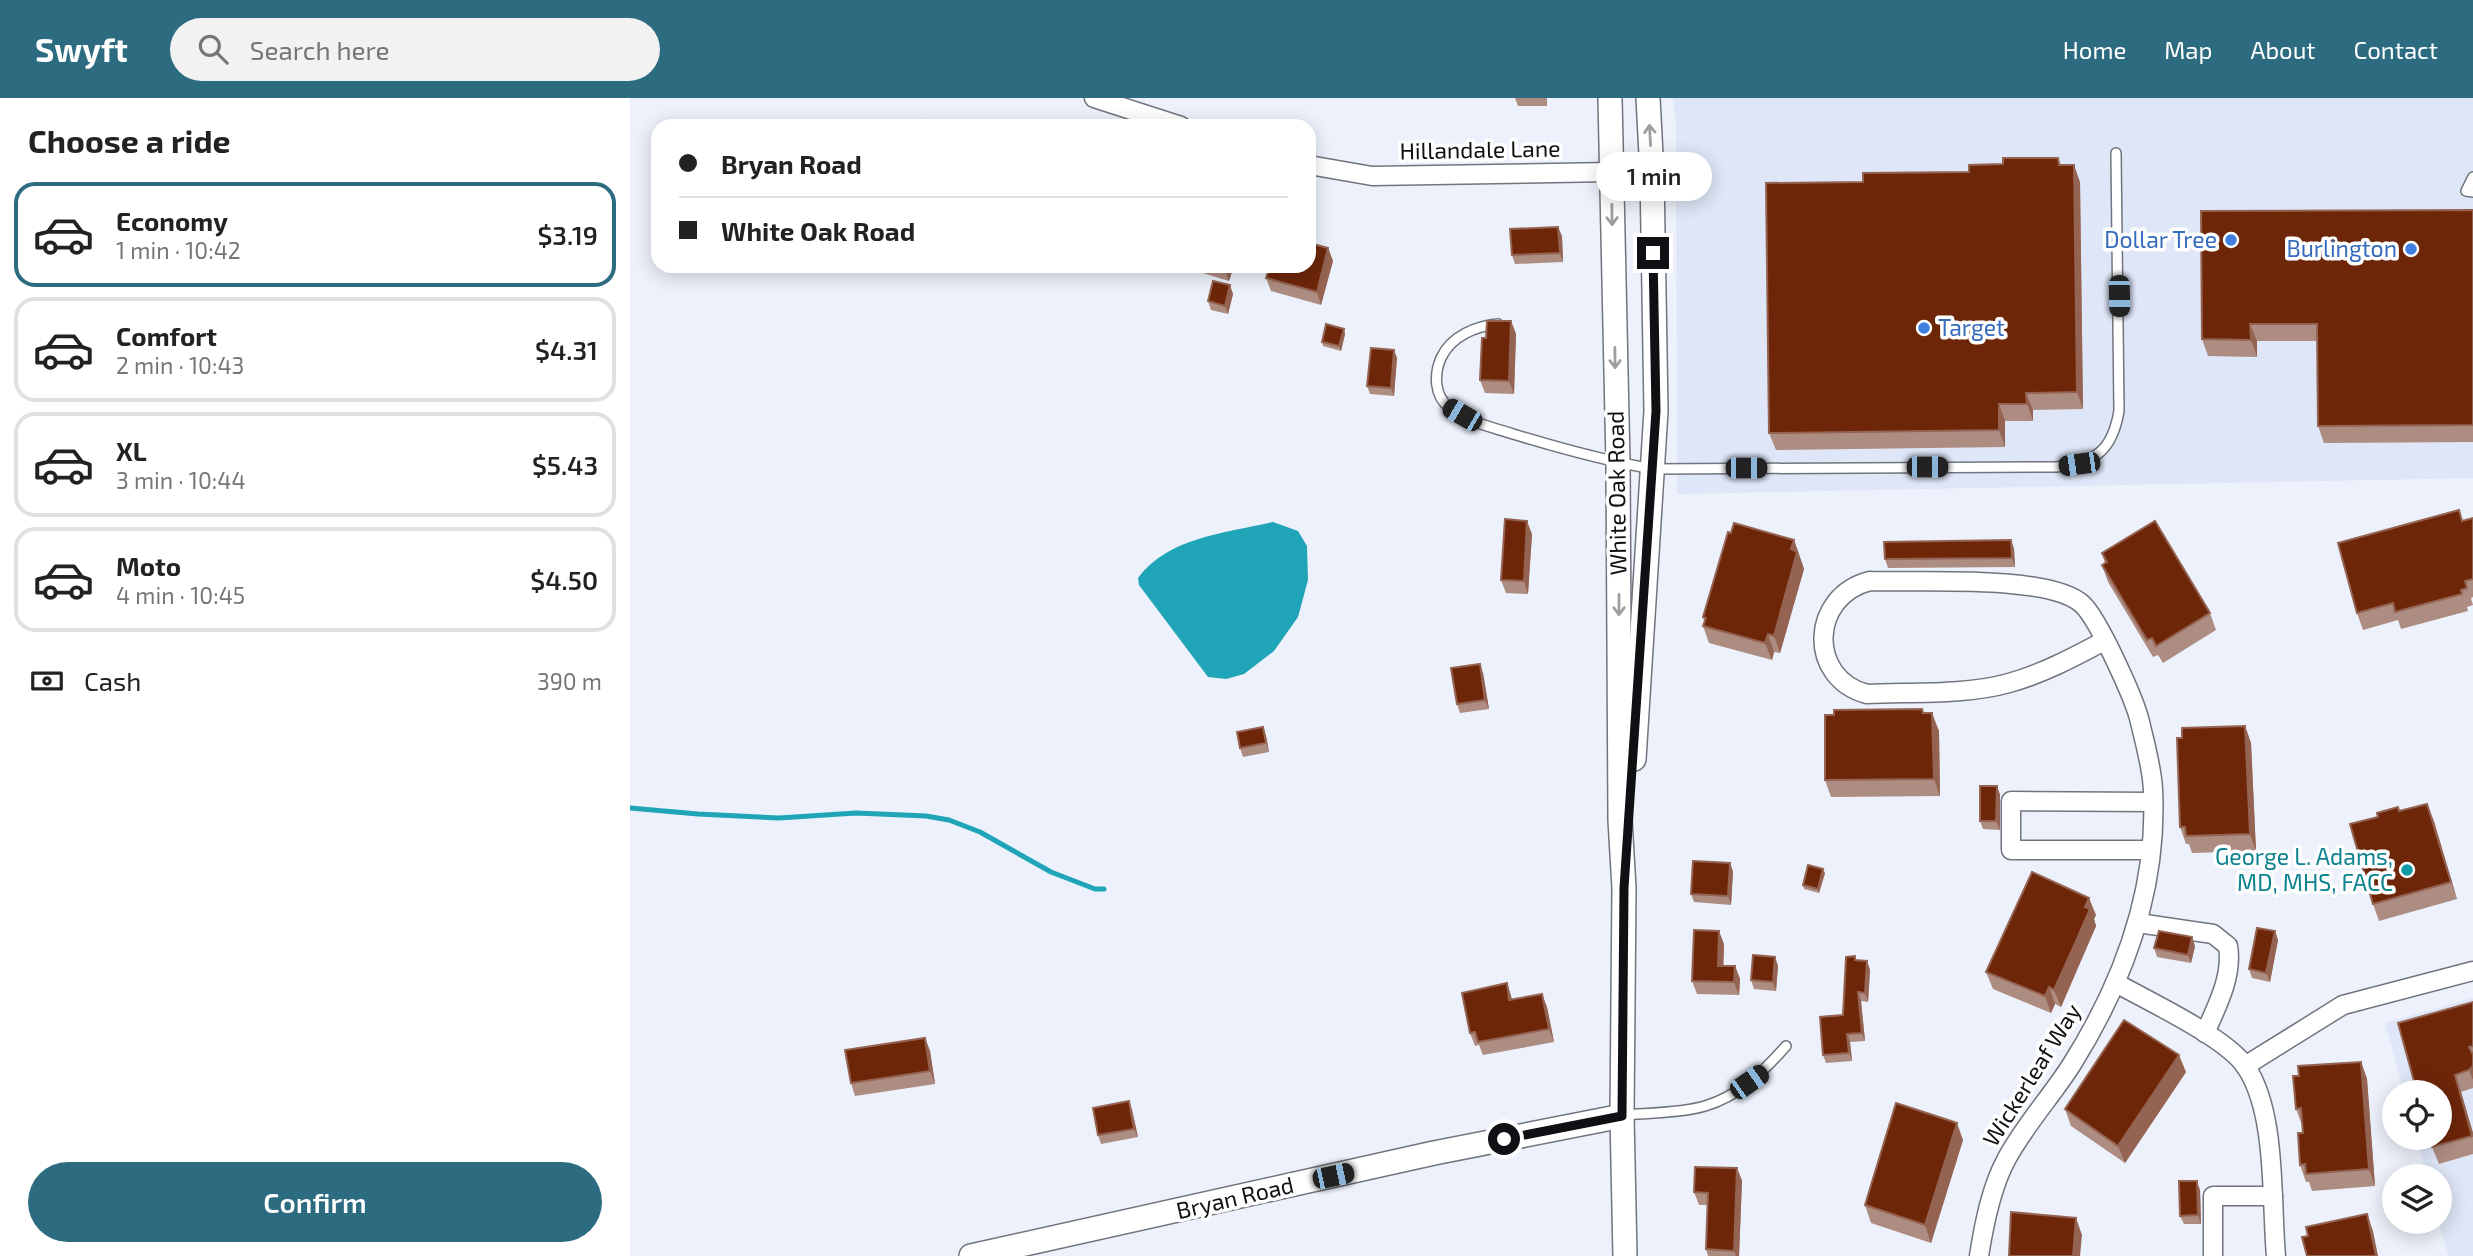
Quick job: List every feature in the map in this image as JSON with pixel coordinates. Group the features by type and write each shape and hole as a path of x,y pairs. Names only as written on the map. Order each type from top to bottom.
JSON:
{"street":[{"path":"1094,98 1159,119"},
{"name":"White Oak Road","path":"1611,98 1618,463 1620,820 1624,888"},
{"name":"White Oak Road","path":"1625,1256 1622,1116 1624,888 1656,411 1648,98"},
{"name":"Hillandale Lane","path":"1316,166 1372,176 1611,172 1652,174"},
{"name":"Wickerleaf Way","path":"1979,1256 1994,1190 2005,1161 2070,1066 2116,983 2146,896 2152,802 2148,756 2137,712 2123,677 2104,641 2082,604 2053,590 2010,584 1870,581 1850,588 1832,605 1822,639 1827,659 1836,673 1856,691 1867,694 1974,689 2008,684 2104,641"},
{"path":"2150,850 2011,850 2011,801 2152,802"},
{"path":"2138,923 2213,934 2228,946 2230,960 2224,986 2205,1033"},
{"path":"2245,1066 2343,1005 2473,971"},
{"path":"2116,983 2205,1033 2245,1066 2260,1099 2271,1164 2276,1256"},
{"name":"Bryan Road","path":"971,1256 1447,1150 1622,1116"},
{"path":"2213,1256 2213,1196 2273,1196"}],"lane":[{"path":"1507,323 1480,326 1461,336 1441,356 1436,380 1438,393 1447,407 1486,425 1589,457 1653,470 2056,467 2079,464 2103,451 2110,441 2119,411 2116,153"},
{"path":"2473,177 2466,191 2473,192"},
{"path":"1622,1116 1704,1106 1737,1091 1762,1073 1786,1046"}],"shaded area":[{"path":"1673,98 2473,98 2473,478 1677,494 1676,120"},
{"path":"2473,998 2473,1256 2448,1256 2442,1234 2452,1234 2452,1164 2424,1164 2419,1150 2452,1150 2452,1080 2401,1080 2385,1023"}],"water":[{"path":"1273,522 1298,531 1307,546 1308,580 1298,617 1274,651 1244,674 1226,679 1208,677 1139,585 1138,578 1150,564 1182,545"}],"building":[{"path":"2003,158 2058,158 2059,165 2074,165 2077,392 2026,393 2027,404 1999,404 1999,430 1769,433 1766,183 1863,182 1863,173 1969,172 1969,165 2003,164"},
{"path":"2473,210 2473,425 2318,426 2317,324 2250,324 2251,340 2202,339 2201,211"},
{"path":"1558,227 1560,253 1512,255 1510,229"},
{"path":"1316,245 1328,248 1317,292 1266,278 1268,273 1316,273"},
{"path":"1213,281 1230,285 1225,306 1208,301"},
{"path":"1487,321 1511,321 1509,381 1480,380 1482,338 1486,338"},
{"path":"1326,324 1344,329 1339,346 1322,342"},
{"path":"1371,348 1394,350 1391,388 1367,386"},
{"path":"2459,510 2462,521 2473,518 2473,579 2465,581 2467,588 2461,590 2462,594 2395,612 2393,603 2357,613 2338,543"},
{"path":"1505,519 1527,521 1524,581 1501,580"},
{"path":"2155,521 2210,613 2156,646 2152,638 2147,640 2102,565 2107,562 2102,553"},
{"path":"1734,523 1794,540 1791,549 1797,552 1774,636 1768,634 1765,643 1703,626 1706,618 1703,617 1728,532 1731,533"},
{"path":"2011,540 2012,558 1885,559 1884,542"},
{"path":"1480,664 1485,700 1457,704 1451,668"},
{"path":"1922,709 1923,713 1932,713 1934,779 1825,780 1825,715 1834,715 1834,710"},
{"path":"2245,726 2250,834 2186,836 2185,827 2180,827 2177,738 2182,738 2182,728"},
{"path":"1263,727 1266,743 1240,748 1237,732"},
{"path":"1980,786 1997,786 1996,821 1980,821"},
{"name":"George L. Adams, MD, MHS, FACC","path":"2427,804 2451,882 2373,904 2350,824 2378,817 2377,813 2398,807 2399,811"},
{"path":"1693,861 1730,863 1728,896 1691,894"},
{"path":"1808,865 1823,869 1818,889 1803,885"},
{"path":"2032,872 2089,898 2085,907 2090,909 2077,939 2054,990 2049,987 2045,996 1986,972"},
{"path":"2257,928 2275,931 2266,973 2249,969"},
{"path":"1694,930 1719,931 1718,966 1735,966 1734,982 1692,981"},
{"path":"2159,931 2192,937 2188,955 2154,948"},
{"path":"1753,955 1775,957 1773,982 1751,980"},
{"path":"1855,956 1855,960 1867,961 1865,993 1858,992 1862,1033 1847,1034 1849,1053 1823,1055 1820,1017 1843,1015 1846,957"},
{"path":"1507,983 1509,1000 1542,994 1549,1029 1478,1042 1475,1032 1470,1033 1462,993"},
{"path":"2473,1002 2473,1046 2469,1047 2473,1055 2473,1066 2455,1075 2472,1136 2452,1142 2452,1080 2414,1080 2398,1023"},
{"path":"2124,1020 2179,1055 2118,1146 2065,1109"},
{"path":"925,1038 930,1071 851,1083 845,1050"},
{"path":"2361,1062 2369,1169 2306,1174 2305,1164 2300,1165 2298,1133 2303,1133 2301,1108 2296,1109 2293,1076 2299,1076 2298,1066"},
{"path":"1129,1101 1134,1129 1098,1135 1093,1108"},
{"path":"1896,1103 1957,1123 1925,1225 1865,1205"},
{"path":"1695,1167 1737,1168 1734,1251 1706,1249 1708,1193 1694,1192"},
{"path":"2179,1181 2197,1181 2198,1215 2180,1216"},
{"path":"2011,1212 2076,1218 2073,1256 2009,1256"},
{"path":"2367,1214 2376,1256 2307,1256 2302,1237 2308,1236 2306,1227"}],"waterway":[{"path":"630,808 779,818 856,813 926,816 949,820 980,832 1051,872 1095,889 1104,889"}],"place":[{"name":"Dollar Tree","path":"2231,240"},
{"name":"Burlington","path":"2411,249"},
{"name":"Target","path":"1924,328"},
{"name":"George L. Adams, MD, MHS, FACC","path":"2407,870"}],"route":[{"path":"1504,1139 1622,1116 1624,888 1656,411 1653,253"}]}
